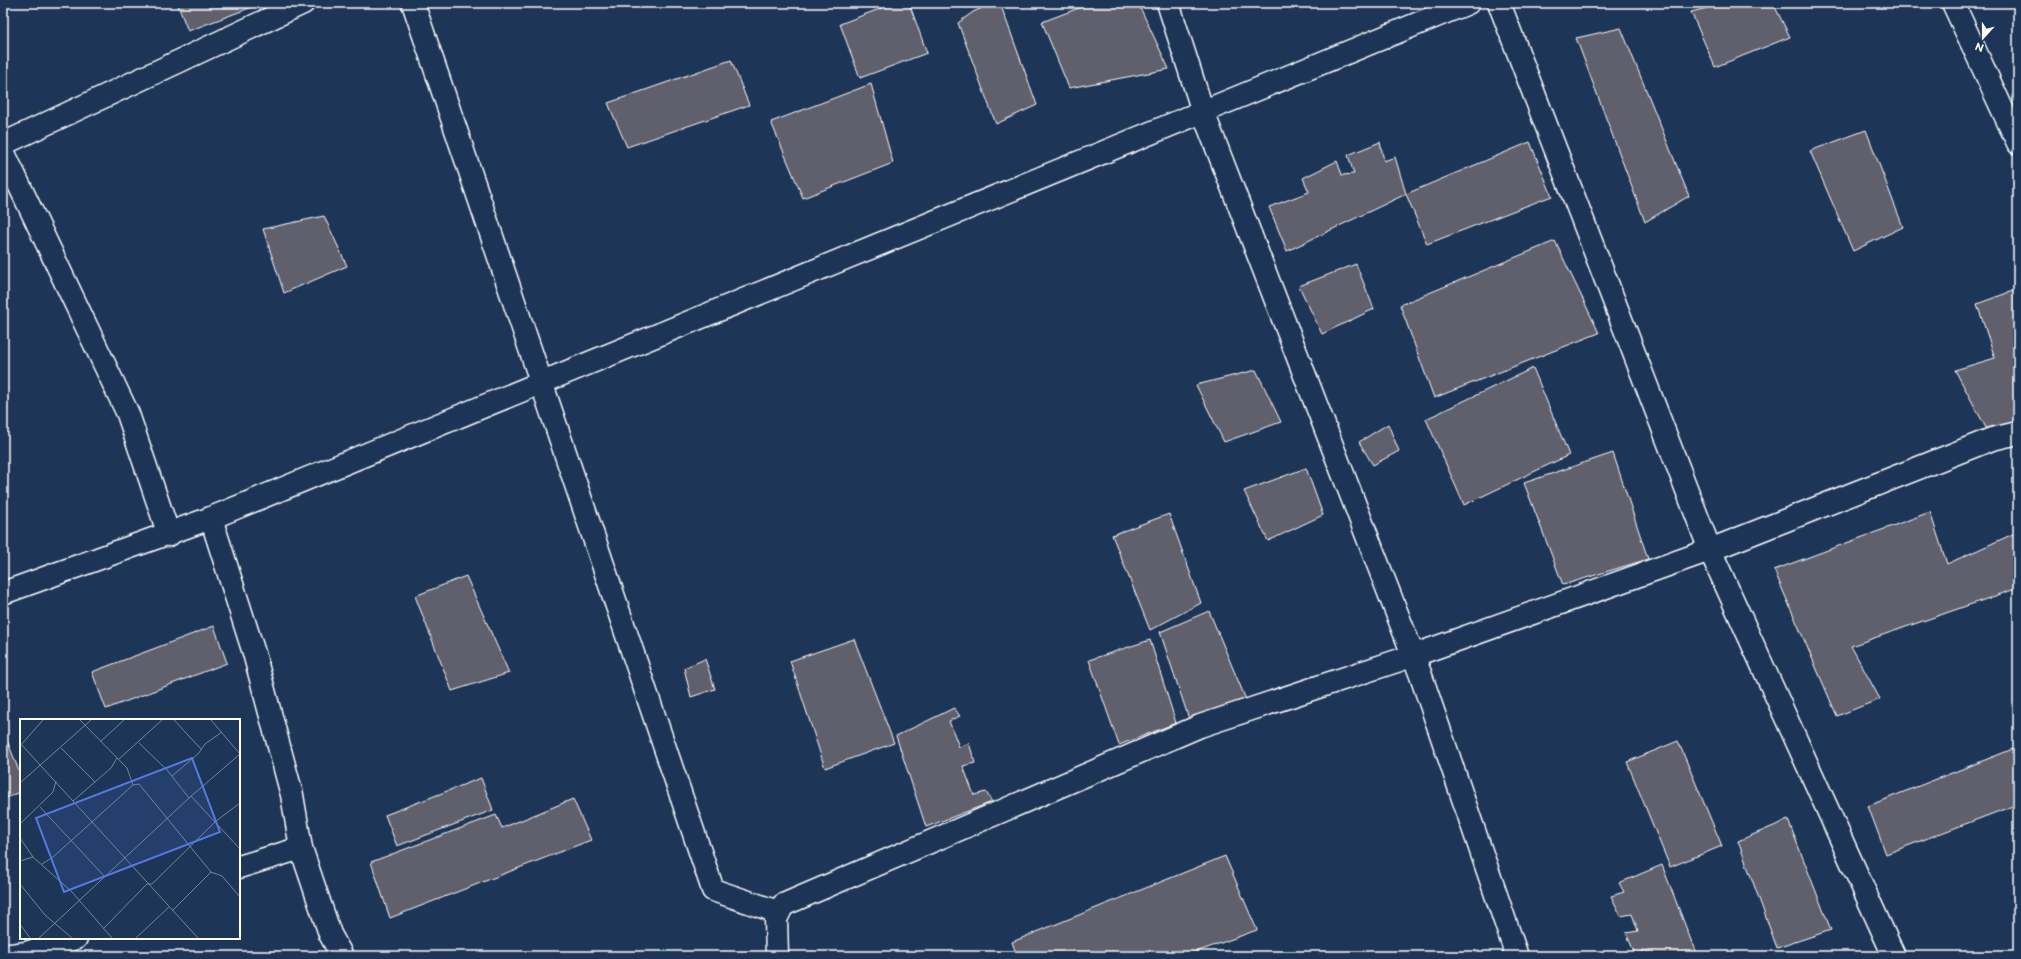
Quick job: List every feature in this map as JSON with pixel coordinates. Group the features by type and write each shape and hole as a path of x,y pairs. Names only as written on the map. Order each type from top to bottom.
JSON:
{"street":[{"path":"3,144 303,3"},
{"path":"413,3 712,890 778,912"},
{"path":"1168,3 1203,112 1422,680 1517,956"},
{"path":"3,593 169,535 1468,3"},
{"path":"1499,3 1710,550 1894,956"},
{"path":"1953,3 2018,143"},
{"path":"3,151 128,414 169,535"},
{"path":"777,956 776,919 778,912 783,905 1200,726 1412,656 1710,550 1992,439 2018,433"},
{"path":"211,518 256,660 292,795 302,848 330,934 342,956"},
{"path":"240,867 302,848"},
{"path":"3,956 26,953 73,939"}],"building":[{"path":"177,3 263,3 188,31"},
{"path":"895,3 909,3 927,53 860,78 840,24"},
{"path":"993,3 1000,3 1037,105 996,124 958,23 973,12"},
{"path":"1092,3 1138,3 1169,69 1069,88 1042,22"},
{"path":"1727,3 1773,3 1790,37 1715,67 1691,12"},
{"path":"1621,28 1689,196 1645,222 1576,38"},
{"path":"731,60 749,105 627,147 608,103"},
{"path":"871,84 893,163 803,198 771,122"},
{"path":"1866,130 1903,227 1853,251 1810,151"},
{"path":"1380,142 1384,161 1395,157 1406,194 1287,251 1269,207 1309,192 1303,178 1337,161 1342,175 1354,174 1348,155"},
{"path":"1530,142 1552,196 1427,244 1406,194"},
{"path":"324,216 347,266 284,293 263,229"},
{"path":"1555,241 1599,333 1434,398 1400,305"},
{"path":"1356,264 1374,309 1322,334 1299,286"},
{"path":"2018,289 2018,426 1992,439 1955,370 1995,358 1977,304"},
{"path":"1533,368 1569,455 1464,505 1426,419"},
{"path":"1256,370 1281,422 1224,442 1196,385"},
{"path":"1388,424 1399,451 1373,465 1359,442"},
{"path":"1613,453 1648,559 1563,585 1524,483"},
{"path":"1306,468 1323,515 1268,541 1244,491"},
{"path":"1930,512 1947,564 2013,534 2018,542 2018,588 1851,646 1880,699 1837,716 1774,570"},
{"path":"1169,514 1201,603 1150,630 1112,535"},
{"path":"466,576 509,673 452,691 415,596"},
{"path":"1209,611 1247,702 1189,719 1160,632"},
{"path":"214,626 227,663 106,709 92,672"},
{"path":"854,639 894,743 825,768 790,661"},
{"path":"1150,640 1176,723 1119,745 1089,660"},
{"path":"705,659 715,689 691,697 684,668"},
{"path":"954,708 960,716 949,721 959,747 969,743 975,763 963,766 974,795 986,792 992,802 926,827 896,736"},
{"path":"3,730 20,773 20,792 3,799"},
{"path":"1678,741 1722,846 1670,867 1627,762"},
{"path":"2018,747 2018,804 1886,854 1868,806"},
{"path":"481,778 493,810 397,846 385,815"},
{"path":"573,799 591,840 390,918 371,862 496,815 502,828"},
{"path":"1788,820 1831,930 1777,948 1738,841"},
{"path":"1225,856 1257,930 1185,956 1017,956 1012,942"},
{"path":"1662,865 1697,956 1649,956 1647,950 1635,954 1626,933 1638,931 1632,914 1621,916 1611,896 1624,892 1619,883"}]}
